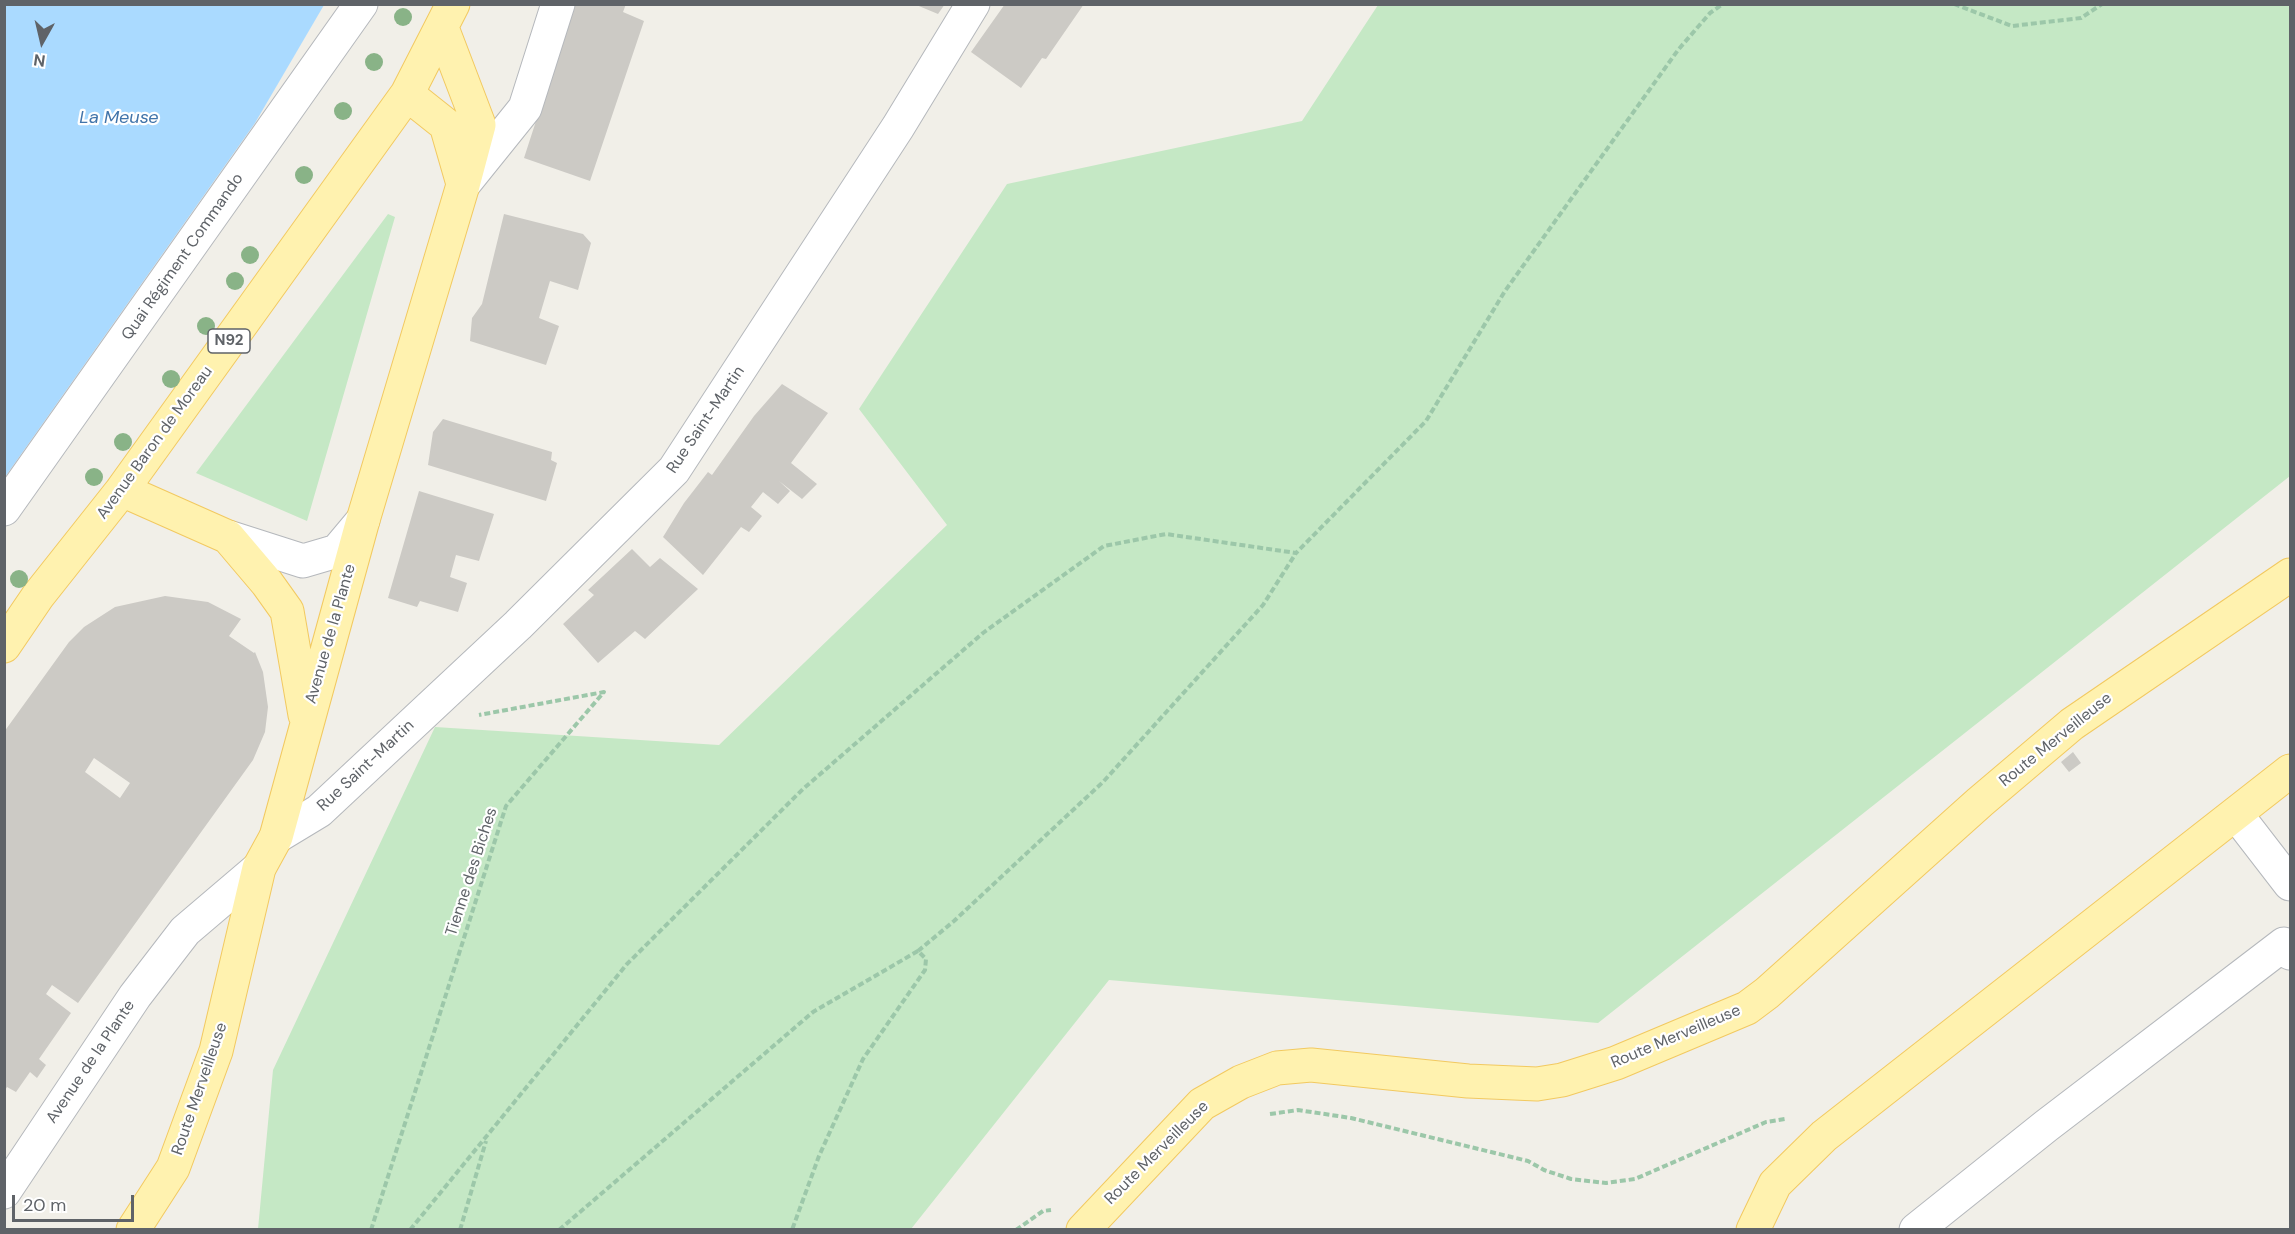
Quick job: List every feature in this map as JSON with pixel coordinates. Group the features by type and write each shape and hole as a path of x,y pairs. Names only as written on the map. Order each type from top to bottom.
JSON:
{"main road":[{"name":"Avenue de la Plante","path":"259,868 276,837 363,520 479,125 447,16"},
{"name":"Avenue Baron de Moreau","path":"4,646 38,596 122,490 407,94 447,16"},
{"path":"407,94 446,125 463,185"},
{"path":"122,490 228,537 287,611 306,723"},
{"name":"Route Merveilleuse","path":"1083,1230 1203,1104 1241,1082 1277,1068 1311,1065 1468,1081 1538,1084 1579,1076 1616,1063 1747,1008 1767,993 1980,802 2072,724 2290,575"},
{"path":"1753,1230 1775,1184 1816,1143 2290,771"},
{"name":"Route Merveilleuse","path":"133,1230 173,1168 216,1051 259,868"}],"street":[{"name":"Quai Régiment Commando","path":"4,509 361,4"},
{"path":"463,185 525,108 558,4"},
{"name":"Rue Saint-Martin","path":"276,837 319,811 518,625 674,470 898,127 973,4"},
{"path":"228,537 303,561 337,552 363,520"},
{"path":"2236,814 2290,884"},
{"name":"Avenue de la Plante","path":"4,1192 135,996 185,931 259,868"},
{"path":"1916,1230 2046,1126 2284,944 2290,954"}],"path":[{"path":"559,1230 813,1012 918,951 954,921 1103,782 1263,605 1296,553 1426,420 1512,282 1678,50 1710,13 1723,4"},
{"path":"1954,4 2012,26 2082,18 2102,4"},
{"path":"410,1230 627,964 803,789 983,633 1104,546 1166,534 1296,553"},
{"name":"Tienne des Biches","path":"371,1230 506,806 604,692 484,715 421,715"},
{"path":"792,1230 819,1156 863,1059 925,970 926,960 918,951"},
{"path":"1264,1116 1298,1110 1350,1118 1528,1161 1544,1170 1571,1179 1606,1183 1620,1182 1650,1173 1773,1120 1793,1122 1816,1143"},
{"path":"460,1230 487,1137"}],"green space":[{"path":"1378,5 2290,5 2290,476 1598,1023 1109,980 911,1229 258,1229 273,1070 435,727 719,745 947,525 859,409 1007,184 1302,121"},
{"path":"388,214 395,217 307,521 196,473"}],"water":[{"name":"La Meuse","path":"5,4 324,5 255,123 5,477"}],"building":[{"path":"574,4 626,4 623,12 644,21 590,181 524,158"},
{"path":"914,4 945,4 938,14"},
{"path":"1005,4 1084,4 1046,59 1042,58 1021,88 971,52"},
{"path":"504,214 583,234 591,243 578,290 550,281 539,318 559,326 546,365 470,341 472,318 482,304"},
{"path":"782,384 828,413 791,463 817,484 802,499 779,481 790,491 778,504 763,492 751,507 762,516 749,532 741,527 703,575 663,537 684,503 708,472 712,475 754,416"},
{"path":"443,419 552,452 551,460 557,463 546,501 428,465 433,432"},
{"path":"419,491 494,514 479,561 456,555 450,577 467,583 458,612 420,601 417,607 388,598"},
{"path":"632,549 650,567 660,558 698,589 645,639 635,631 598,663 563,624 594,595 588,590"},
{"path":"165,596 208,602 241,619 229,636 255,652 263,672 268,707 265,732 253,760 78,1003 52,985 46,994 71,1013 39,1059 46,1065 37,1078 30,1072 16,1092 7,1087 4,1092 4,732 69,642 84,627 115,607","holes":["94,758 130,783 120,798 85,772"]},
{"path":"2073,752 2081,763 2069,772 2061,762"}]}
